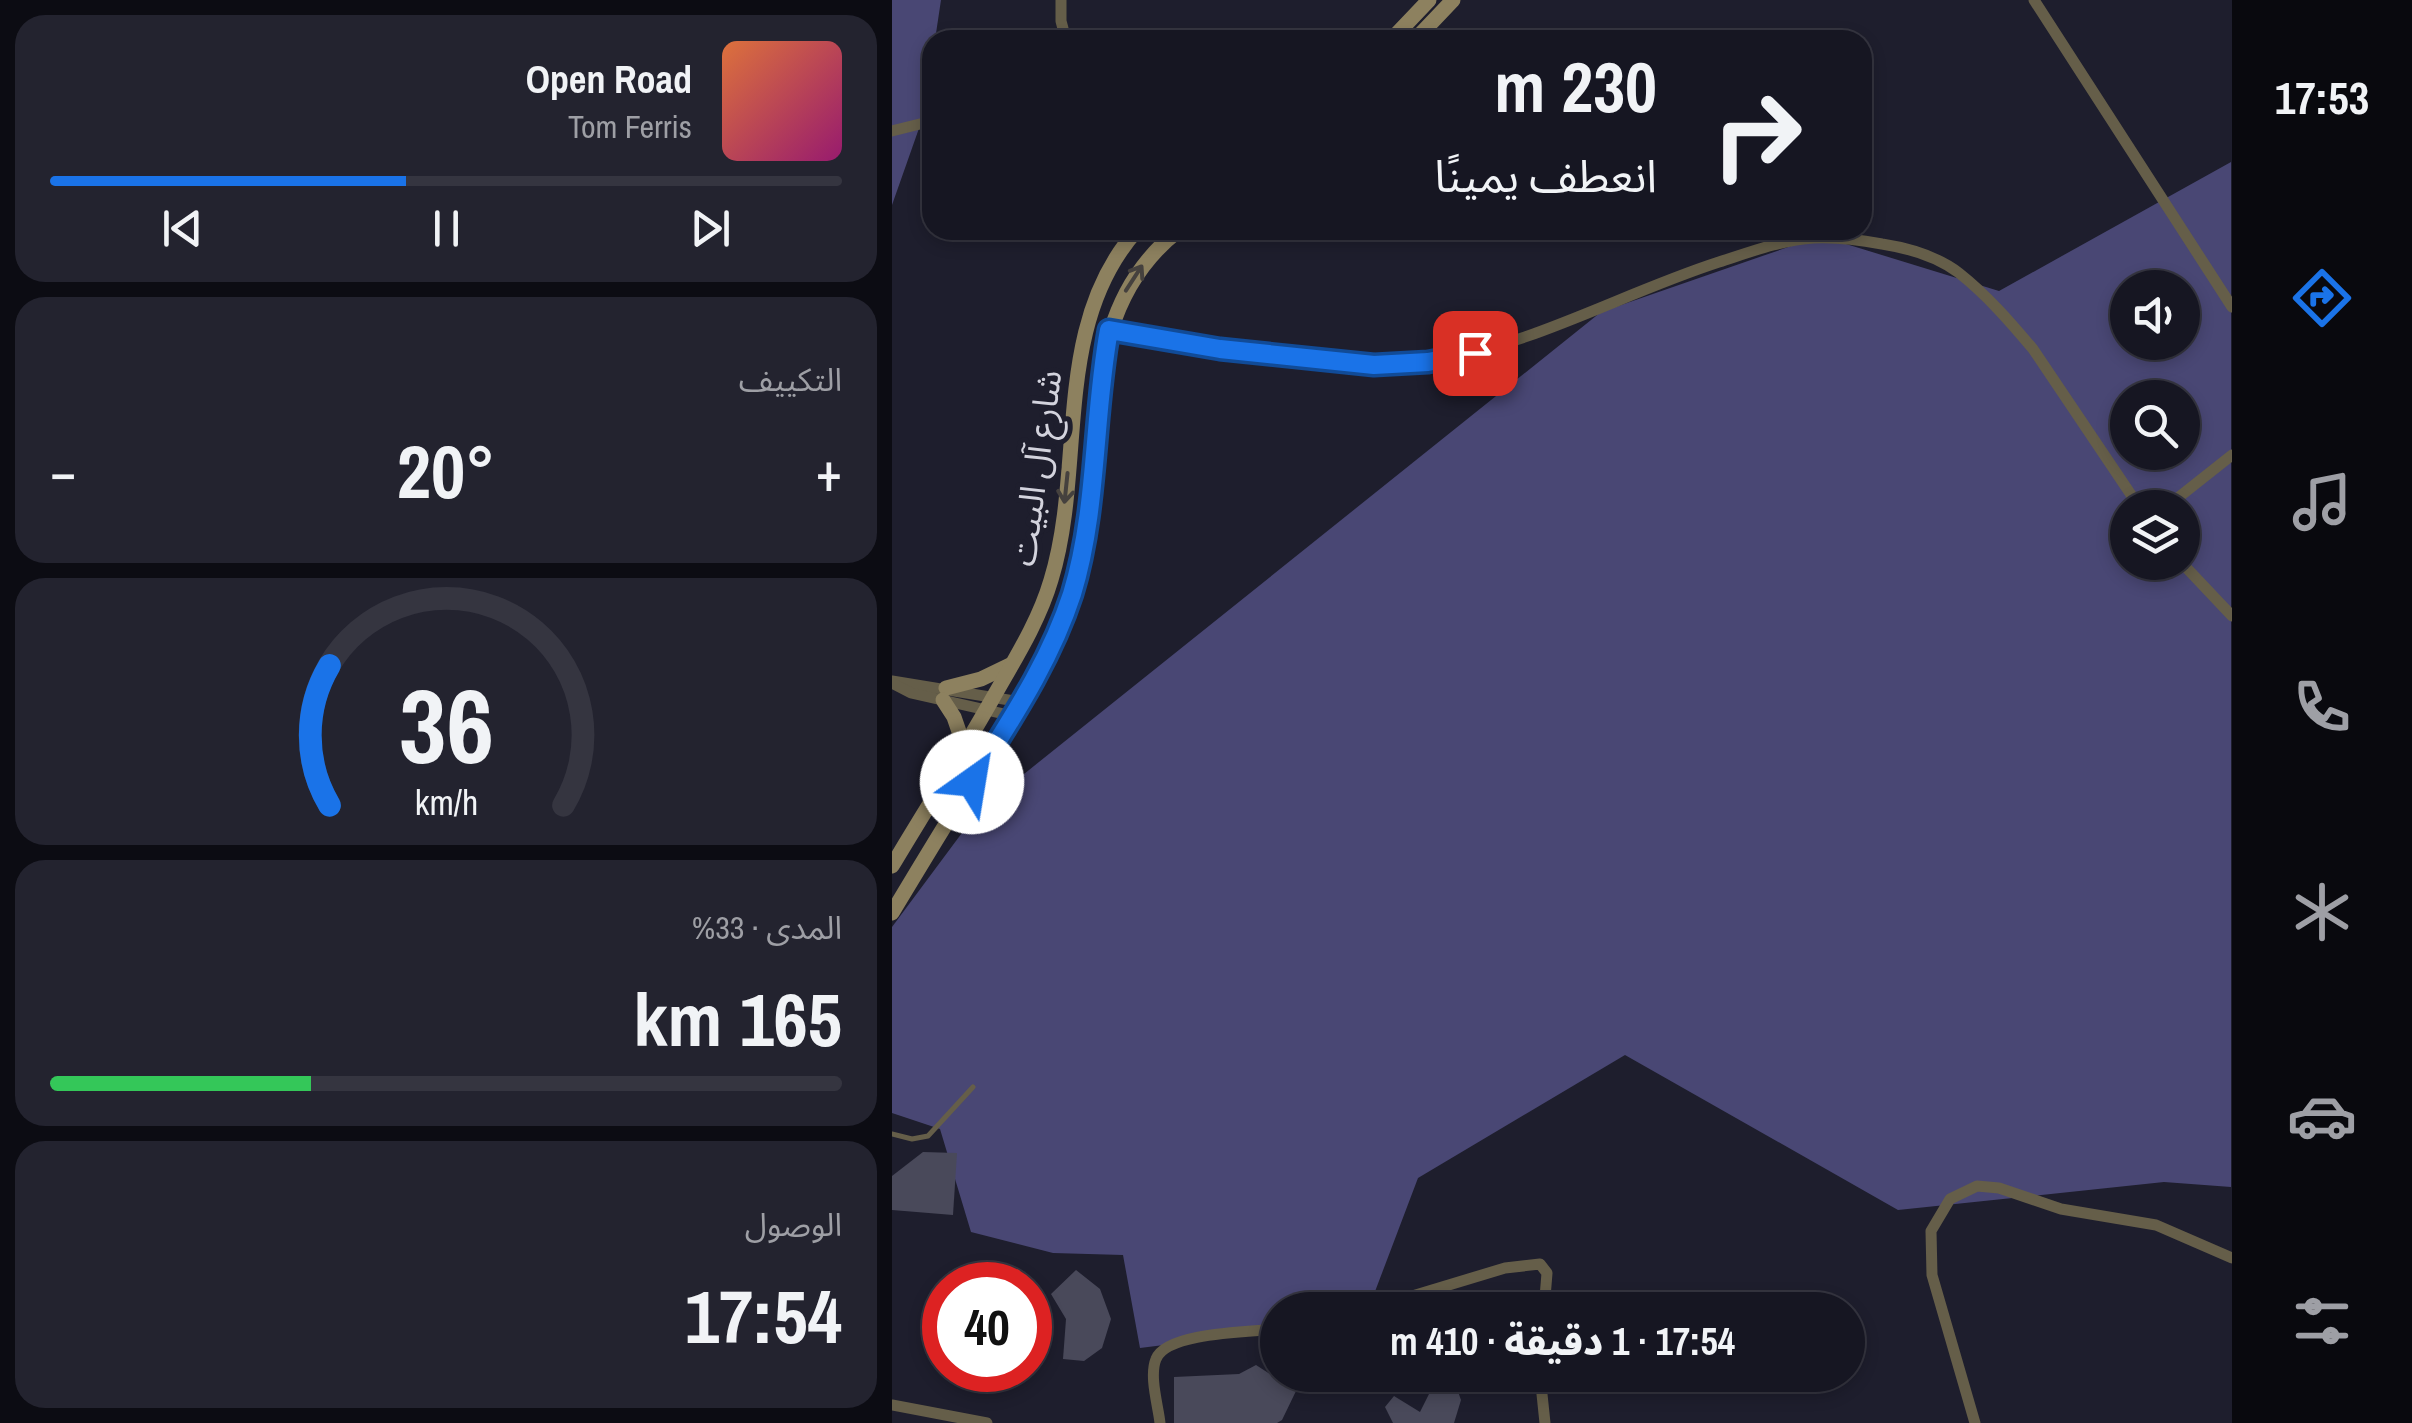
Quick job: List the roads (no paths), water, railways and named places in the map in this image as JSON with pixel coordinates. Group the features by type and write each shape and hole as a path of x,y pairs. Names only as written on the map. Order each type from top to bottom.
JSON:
{"street":[{"path":"1061,0 1063,30"},
{"path":"1400,30 1428,0"},
{"path":"1425,30 1453,0"},
{"path":"2034,0 2232,307"},
{"path":"892,132 922,123"},
{"name":"شارع آل البيت","path":"892,866 1013,663 1050,584 1056,564 1077,382 1090,315 1116,256 1129,240"},
{"name":"شارع آل البيت","path":"892,913 1017,709 1060,627 1078,568 1109,330 1135,274 1166,240"},
{"path":"1109,330 1308,360 1374,365 1428,362 1514,341 1678,275 1776,244 1801,240"},
{"path":"1833,240 1900,247 1958,272 2033,349 2128,490"},
{"path":"2187,490 2232,454"},
{"path":"2198,580 2232,616"},
{"path":"944,694 1013,663"},
{"path":"892,682 903,690 1017,709"},
{"path":"944,694 964,746"},
{"path":"1976,1423 1932,1275 1931,1230 1950,1199 1978,1186 1999,1188 2061,1209 2156,1225 2232,1258"},
{"path":"1426,1292 1505,1268 1540,1264 1547,1274 1546,1292"},
{"path":"1160,1423 1155,1369 1162,1350 1193,1338 1260,1331"},
{"path":"1542,1392 1545,1423"},
{"path":"892,1405 987,1423"}],"lane":[{"path":"892,1134 912,1139 928,1136 973,1087"}]}
